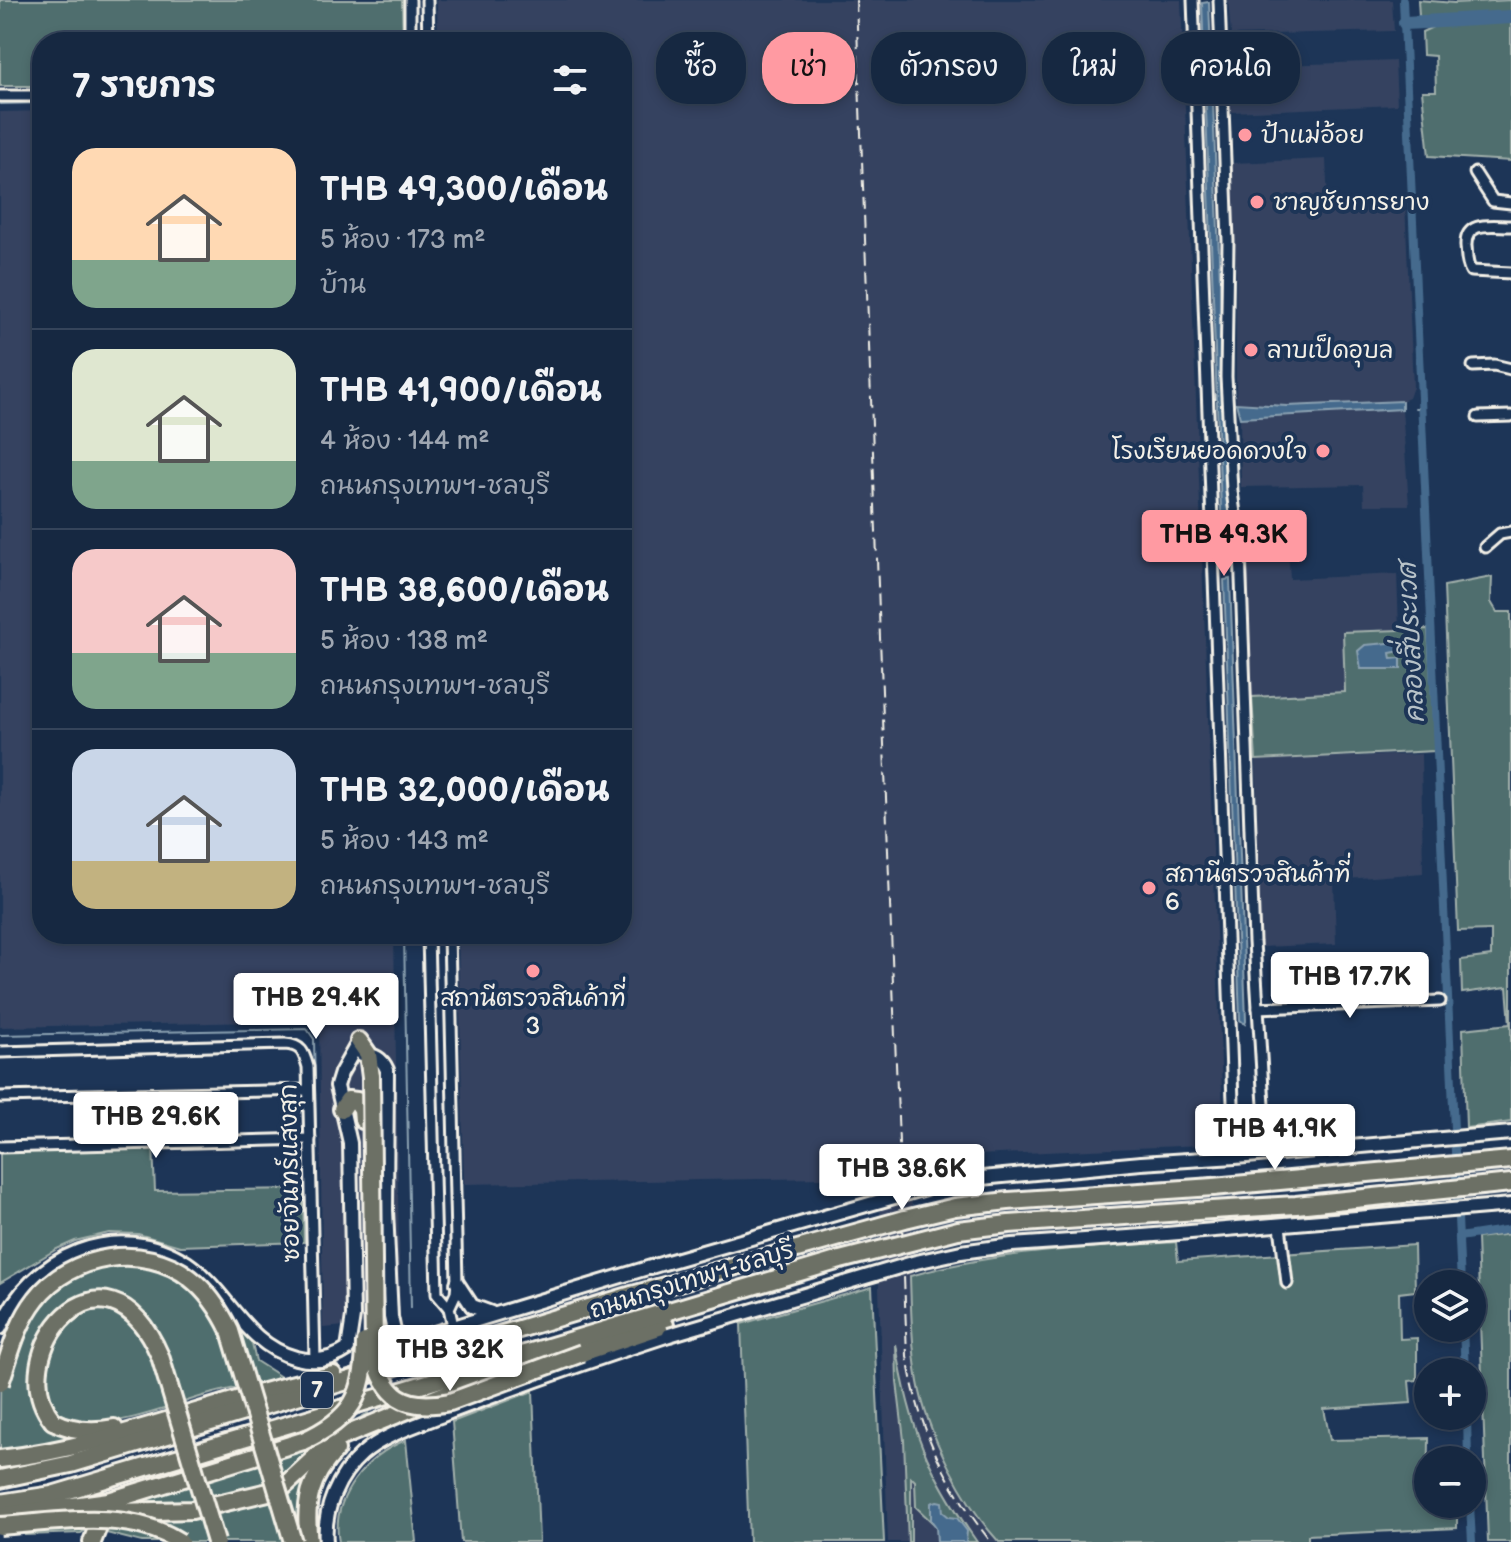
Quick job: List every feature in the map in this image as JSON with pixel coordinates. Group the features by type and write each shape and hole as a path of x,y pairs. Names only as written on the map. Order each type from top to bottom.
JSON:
{"highway":[{"path":"364,1048 371,1077 374,1352 379,1374 387,1389 402,1401 429,1406 450,1402 544,1366 721,1306 789,1276"},
{"path":"0,1516 109,1501 303,1441 327,1430 345,1415 360,1390 365,1363 363,1120 357,1101 348,1100 342,1109"},
{"name":"ถนนกรุงเทพฯ-ชลบุรี","path":"0,1479 71,1464 628,1296 955,1207 1505,1161"},
{"name":"ถนนกรุงเทพฯ-ชลบุรี","path":"0,1503 52,1495 840,1260 958,1230 1506,1184"},
{"path":"0,1383 26,1314 43,1291 68,1270 91,1262 128,1257 156,1262 181,1272 207,1294 230,1331 293,1542"},
{"path":"216,1542 160,1356 148,1332 135,1317 111,1304 89,1300 55,1311 38,1327 26,1351 25,1379 39,1409 53,1421 71,1428 103,1430 219,1399 357,1370 628,1296"},
{"path":"92,1542 101,1519 119,1512 192,1510 281,1489 334,1440 463,1387 506,1360"},
{"path":"0,1459 76,1446 267,1390"},
{"path":"309,1542 306,1508 315,1479 328,1458 356,1433"},
{"path":"0,1533 79,1516 109,1501"},
{"path":"0,1526 110,1520 141,1525 180,1542"}],"main road":[{"path":"0,1328 23,1289 53,1263 92,1247 132,1244 159,1250 183,1261 205,1279 259,1340 288,1355 315,1360 338,1355 348,1349 351,1332 350,1143 337,1086 350,1056 364,1048 383,1062 387,1070 386,1210 392,1330 399,1339 411,1340"},
{"path":"351,1332 356,1344 362,1347 382,1347 411,1340 950,1181 1005,1173 1505,1134"},
{"path":"326,1542 330,1508 336,1489 349,1468 370,1448 401,1432 547,1374 916,1262 1012,1245 1280,1231 1507,1206"},
{"path":"457,1283 472,1306 485,1313 499,1314"},
{"path":"82,1542 99,1542"}],"street":[{"path":"1193,0 1235,1157"},
{"path":"1219,0 1228,241 1226,369 1232,491 1240,551 1258,1008 1267,1154"},
{"path":"410,32 410,1 427,1 428,32"},
{"path":"0,96 32,96"},
{"path":"1475,173 1493,201 1511,203"},
{"path":"1511,226 1474,227 1466,237 1467,266 1471,271 1511,273"},
{"path":"1473,366 1494,365 1511,369"},
{"path":"1478,417 1511,416"},
{"path":"1485,547 1500,534 1511,532"},
{"path":"428,944 437,1294 449,1308 453,1326"},
{"path":"449,944 457,1283 449,1308"},
{"path":"1258,1008 1440,1001"},
{"name":"ซอยจันทร์แสงสุก","path":"0,1052 298,1047 305,1055 308,1090 315,1360"},
{"path":"431,1063 452,1062"},
{"path":"0,1097 308,1090"},
{"path":"0,1147 310,1139"},
{"path":"1280,1231 1287,1283"}],"shaded area":[{"path":"437,0 1181,0 1182,32 1161,32 1161,104 1185,104 1224,1144 954,1156 954,1163 912,1172 911,1304 941,1453 973,1507 999,1542 888,1542 879,1289 881,1177 464,1184 458,944 632,944 632,32 438,32"},
{"path":"1228,0 1392,0 1394,31 1231,32"},
{"path":"1209,2 1210,32 1203,32 1202,3"},
{"path":"1395,61 1397,105 1230,112 1230,104 1300,104 1300,64"},
{"path":"1206,104 1213,104 1229,541 1222,537"},
{"path":"32,111 32,944 394,944 400,1321 323,1328 319,1021 0,1027 0,112"},
{"path":"1326,159 1328,205 1405,202 1413,387 1409,398 1402,401 1287,406 1236,403 1232,163"},
{"path":"1402,401 1402,409 1240,418 1236,403 1287,406"},
{"name":"โรงเรียนยอดดวงใจ","path":"1402,409 1409,505 1364,505 1363,485 1241,487 1240,418"},
{"path":"1287,532 1290,579 1397,574 1399,630 1343,633 1346,692 1252,697 1244,534"},
{"path":"1230,579 1245,1024 1240,1020 1224,580"},
{"path":"1400,642 1401,651 1390,653 1391,659 1401,658 1401,669 1361,669 1358,651 1365,645"},
{"path":"1421,754 1423,873 1334,880 1336,944 1261,947 1256,760"},
{"path":"942,1502 943,1512 957,1518 967,1531 966,1542 937,1542 936,1527 931,1520 931,1503"}],"green space":[{"path":"0,0 402,0 403,32 32,32 32,86 0,86"},
{"path":"1418,0 1454,3 1511,0 1511,13 1428,19 1419,16"},
{"path":"1511,22 1511,161 1429,156 1422,91 1436,91 1435,56 1423,55 1422,32 1435,26"},
{"path":"1492,577 1491,602 1497,612 1511,612 1511,1122 1466,1128 1463,1029 1510,1024 1507,987 1462,993 1461,960 1491,956 1491,930 1458,931 1444,586"},
{"path":"1428,629 1435,751 1256,760 1252,697 1345,692 1343,632"},
{"path":"153,1145 155,1191 303,1189 304,1242 180,1246 138,1234 109,1233 57,1249 0,1283 0,1150"},
{"path":"1511,1234 1511,1542 1488,1542 1484,1430 1486,1358 1481,1358 1481,1342 1486,1342 1486,1270 1478,1270 1477,1238"},
{"path":"1176,1242 1178,1261 1414,1245 1414,1291 1399,1293 1400,1339 1414,1338 1417,1342 1414,1380 1409,1381 1411,1403 1324,1409 1330,1440 1429,1438 1429,1446 1414,1446 1414,1518 1457,1518 1457,1528 1308,1535 1308,1542 999,1542 960,1488 930,1423 916,1369 910,1276 976,1261 1075,1249"},
{"path":"110,1250 141,1251 224,1307 251,1340 256,1361 284,1379 219,1392 115,1421 77,1420 59,1413 50,1425 86,1439 0,1454 1,1354 15,1315 26,1298 54,1271 71,1261"},
{"path":"872,1287 884,1542 749,1542 741,1324"},
{"path":"896,1344 908,1401 923,1448 945,1493 977,1542 953,1542 916,1507 915,1481 911,1477 911,1542 908,1542"},
{"path":"533,1391 539,1542 461,1542 452,1422"},
{"path":"369,1413 337,1433 283,1480 190,1507 113,1510 81,1533 24,1535 138,1500 337,1430"},
{"path":"406,1440 416,1542 339,1542 340,1510 354,1480 378,1456"},
{"path":"312,1469 302,1505 301,1542 142,1542 106,1533 121,1521 129,1519 167,1519 211,1510"}],"waterway":[{"name":"คลองสี่ประเวศ","path":"1403,0 1460,1270"},
{"path":"1405,23 1511,17"},
{"path":"0,104 32,103"},
{"name":"คลองสี่ประเวศ","path":"1415,408 1423,408"},
{"path":"404,944 411,1308"},
{"path":"0,1035 307,1029 314,1039 318,1238"},
{"path":"1459,1237 1511,1229"},
{"name":"คลองสี่ประเวศ","path":"1464,1342 1464,1358"},
{"name":"คลองสี่ประเวศ","path":"1467,1430 1468,1446"},
{"name":"คลองสี่ประเวศ","path":"1471,1518 1472,1542"}],"railway":[{"path":"856,0 907,1356 919,1408 936,1455 960,1499 991,1542"}],"place":[{"name":"ป้าแม่อ้อย","path":"1245,135"},
{"name":"ชาญชัยการยาง","path":"1257,202"},
{"name":"ลาบเป็ดอุบล","path":"1251,350"},
{"name":"โรงเรียนยอดดวงใจ","path":"1323,451"},
{"name":"สถานีตรวจสินค้าที่ 6","path":"1149,888"},
{"name":"สถานีตรวจสินค้าที่ 3","path":"533,971"}]}
